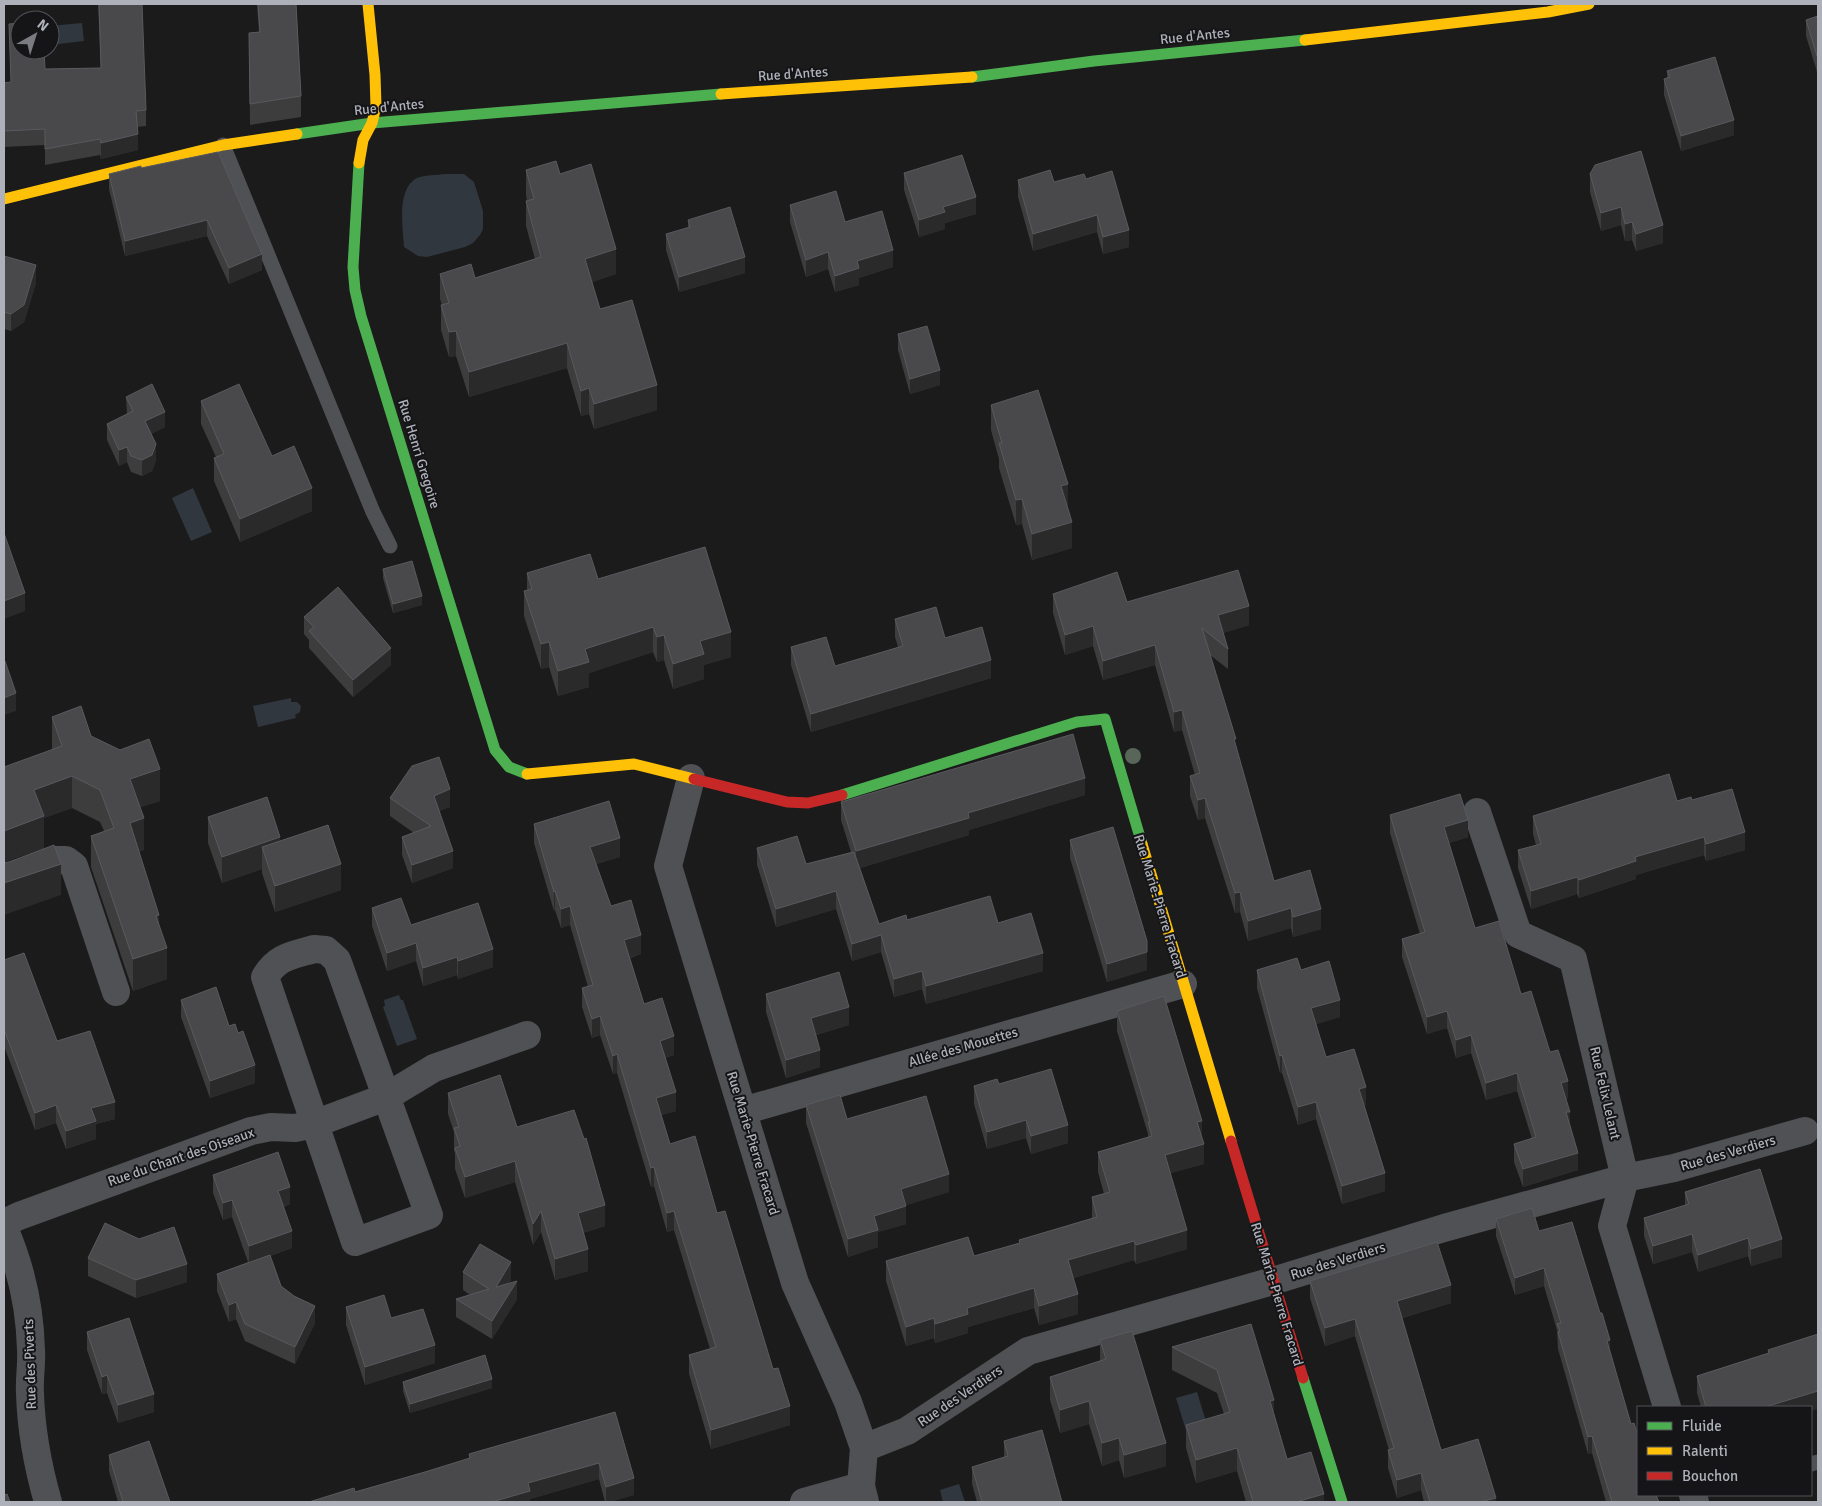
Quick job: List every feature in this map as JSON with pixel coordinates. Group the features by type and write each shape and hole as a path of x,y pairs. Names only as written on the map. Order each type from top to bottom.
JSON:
{"street":[{"name":"Rue Henri Gregoire","path":"368,4 376,106 372,123 363,140 358,170 353,267 355,290 361,316 495,750 509,767 526,774"},
{"name":"Rue d'Antes","path":"4,199 223,145 372,123 661,98 958,79 1094,61 1309,40 1548,12 1589,4"},
{"name":"Rue Marie-Pierre Fracard","path":"526,774 634,764 787,802 808,803 824,800 1078,722 1104,719 1273,1281 1342,1502"},
{"name":"Rue Marie-Pierre Fracard","path":"690,778 668,866 795,1282 848,1402 864,1448 863,1494"},
{"name":"Rue Felix Lelant","path":"1477,812 1518,934 1573,959 1625,1178 1612,1226 1667,1406"},
{"path":"4,879 56,860 66,860 74,866 116,992"},
{"path":"314,949 326,950 337,960 386,1097 429,1216 355,1242 265,977 272,967 282,959 314,949"},
{"name":"Allée des Mouettes","path":"743,1111 1184,984"},
{"name":"Rue du Chant des Oiseaux","path":"4,1223 251,1131 271,1127 295,1128 314,1124 386,1097 434,1068 527,1035"},
{"name":"Rue des Verdiers","path":"864,1448 907,1431 1028,1351 1273,1281 1444,1228 1625,1178 1674,1168 1805,1131"},
{"name":"Rue des Piverts","path":"4,1228 15,1252 28,1303 32,1425 41,1478 48,1502"},
{"path":"804,1502 863,1494"}],"lane":[{"path":"223,145 373,512 390,546"}],"shaded area":[{"path":"82,23 84,41 60,44 60,25"},
{"path":"445,174 464,174 474,182 483,211 483,229 473,243 465,247 427,257 418,256 404,247 403,200 410,183 417,178"},
{"path":"193,488 212,532 191,541 172,498"},
{"path":"291,698 291,702 297,702 301,706 300,712 295,715 296,718 258,727 253,706"},
{"path":"399,995 401,1000 403,1000 417,1039 397,1046 383,1007 385,1006 384,1000"},
{"path":"1197,1392 1209,1431 1188,1437 1176,1398"},
{"path":"959,1484 965,1502 943,1502 940,1490"}],"building":[{"path":"99,4 142,4 146,110 136,111 138,134 101,143 100,139 45,149 45,129 4,131 4,83 11,82 10,60 45,60 45,69 101,68"},
{"path":"258,4 296,4 301,96 250,104 249,33 260,32"},
{"path":"1818,16 1818,59 1806,20"},
{"path":"1715,57 1734,120 1681,136 1664,79 1670,77 1667,71"},
{"path":"1641,151 1663,225 1636,234 1632,222 1625,224 1621,207 1601,213 1590,174 1595,165"},
{"path":"218,152 262,254 229,268 207,220 125,241 109,174 141,166 141,168"},
{"path":"962,155 976,197 943,207 945,212 919,220 904,173"},
{"path":"556,161 560,174 591,164 616,249 585,259 600,309 632,300 657,385 594,404 589,388 581,391 567,343 469,372 456,331 449,332 441,305 449,303 440,274 471,264 475,278 541,257 526,201 534,199 526,170"},
{"path":"1050,170 1054,182 1084,174 1086,179 1112,171 1129,230 1103,237 1097,215 1033,234 1018,180"},
{"path":"836,191 845,222 882,211 893,250 857,261 859,268 835,276 828,252 806,260 790,205"},
{"path":"730,207 745,257 679,277 666,234 690,227 688,220"},
{"path":"4,256 36,265 24,305 11,314 4,312"},
{"path":"927,326 940,370 910,379 898,334"},
{"path":"152,384 165,412 145,421 156,444 152,455 142,460 131,456 127,447 119,450 107,424 133,411 126,397"},
{"path":"239,384 272,456 294,446 312,488 240,519 214,458 224,454 201,401"},
{"path":"1038,390 1068,484 1061,486 1072,522 1032,534 1022,499 1016,500 999,443 1002,443 991,405"},
{"path":"4,533 25,593 4,601"},
{"path":"705,547 731,632 700,641 704,654 673,664 664,635 657,637 653,627 585,649 589,662 558,671 549,642 541,644 524,591 532,589 527,573 590,554 598,579"},
{"path":"412,561 422,596 393,604 383,569"},
{"path":"1238,570 1249,606 1218,615 1228,649 1202,628 1236,739 1234,739 1274,881 1310,870 1321,909 1293,917 1291,908 1248,921 1240,892 1235,893 1205,798 1198,800 1190,776 1200,773 1182,710 1174,712 1155,645 1103,661 1093,626 1065,635 1053,594 1117,572 1127,602"},
{"path":"338,587 391,648 353,680 309,631 314,627 304,617"},
{"path":"936,607 945,638 982,627 991,660 811,714 791,647 826,637 835,666 903,646 895,619"},
{"path":"4,661 16,693 4,698"},
{"path":"81,706 91,736 120,750 149,739 160,769 130,779 144,818 130,823 159,915 156,916 167,948 133,959 91,836 114,828 100,790 72,776 34,790 44,816 4,831 4,767 62,746 52,717"},
{"path":"1073,734 1085,778 968,813 969,818 856,851 841,802"},
{"path":"439,757 450,789 434,796 453,851 412,865 402,837 431,826 390,798 412,766"},
{"path":"1669,774 1677,801 1691,797 1692,800 1732,789 1745,832 1706,844 1704,837 1635,857 1636,861 1579,880 1577,877 1531,891 1518,850 1541,844 1533,816"},
{"path":"1460,794 1468,820 1444,827 1475,928 1499,921 1521,994 1531,991 1550,1052 1558,1050 1568,1081 1561,1083 1570,1112 1566,1112 1578,1153 1523,1169 1514,1144 1536,1137 1517,1073 1486,1083 1471,1035 1456,1040 1447,1011 1427,1017 1402,939 1425,932 1390,815"},
{"path":"267,797 280,837 222,857 208,817"},
{"path":"609,801 620,838 590,847 611,906 631,900 641,935 624,940 644,1004 662,998 674,1036 660,1041 676,1092 656,1098 670,1144 695,1136 717,1213 725,1211 773,1369 778,1368 790,1406 711,1430 689,1355 716,1347 674,1211 667,1213 654,1167 651,1168 617,1054 613,1056 600,1016 592,1019 582,988 593,985 570,906 561,909 554,892 534,824"},
{"path":"328,825 341,864 275,886 262,847"},
{"path":"1113,827 1147,941 1147,952 1107,964 1070,840"},
{"path":"797,836 806,864 854,852 879,924 906,915 907,920 990,896 998,923 1031,913 1043,953 926,986 922,971 894,979 881,935 852,944 836,891 776,909 757,848"},
{"path":"54,845 61,864 4,883 4,863"},
{"path":"401,898 411,925 478,903 493,949 458,961 457,957 423,968 416,943 387,953 372,908"},
{"path":"24,953 57,1041 90,1031 115,1102 91,1108 96,1121 66,1131 56,1105 35,1113 4,1029 4,960"},
{"path":"1297,958 1301,970 1329,961 1340,1000 1311,1008 1326,1057 1354,1049 1366,1087 1359,1089 1385,1173 1342,1186 1316,1102 1298,1107 1282,1055 1280,1056 1257,970"},
{"path":"839,972 849,1007 811,1018 820,1050 786,1060 766,994"},
{"path":"216,987 229,1026 235,1024 238,1033 243,1031 255,1065 210,1081 181,1000"},
{"path":"1164,996 1202,1121 1197,1122 1204,1144 1165,1155 1187,1230 1136,1245 1134,1241 1068,1260 1078,1294 1039,1306 1034,1288 967,1308 968,1314 935,1324 934,1318 906,1327 886,1261 968,1237 974,1256 1020,1243 1019,1240 1097,1217 1092,1197 1110,1192 1098,1152 1152,1136 1148,1122 1150,1122 1117,1011"},
{"path":"1051,1069 1068,1125 1031,1136 1026,1120 987,1132 974,1086 997,1079 999,1084"},
{"path":"500,1075 517,1127 574,1110 584,1139 586,1138 605,1205 578,1213 588,1249 555,1259 541,1211 533,1224 515,1161 465,1177 455,1148 460,1146 454,1128 459,1127 448,1093"},
{"path":"840,1095 847,1119 926,1096 949,1174 901,1189 906,1206 874,1216 878,1230 848,1239 806,1105"},
{"path":"278,1152 290,1187 278,1191 292,1231 249,1246 232,1200 223,1203 213,1175"},
{"path":"1760,1169 1782,1239 1751,1249 1748,1238 1698,1255 1692,1234 1653,1246 1644,1218 1689,1204 1685,1192"},
{"path":"1532,1208 1539,1231 1572,1222 1610,1340 1607,1341 1631,1424 1634,1423 1637,1433 1637,1496 1656,1496 1659,1502 1612,1502 1592,1436 1588,1437 1558,1332 1560,1331 1557,1324 1561,1323 1544,1268 1515,1278 1496,1219"},
{"path":"105,1223 139,1239 174,1227 187,1264 136,1280 88,1258"},
{"path":"1437,1242 1451,1285 1397,1301 1441,1450 1478,1439 1496,1498 1480,1502 1430,1502 1421,1473 1397,1480 1388,1450 1394,1448 1355,1319 1325,1328 1310,1281"},
{"path":"480,1244 511,1262 496,1287 517,1281 492,1321 456,1299 489,1289 463,1272"},
{"path":"270,1255 281,1286 294,1296 315,1306 295,1347 245,1324 236,1302 229,1305 217,1274"},
{"path":"384,1295 391,1318 423,1309 435,1345 365,1367 346,1307"},
{"path":"129,1318 154,1394 118,1405 107,1375 102,1377 87,1332"},
{"path":"1251,1324 1274,1400 1270,1401 1287,1459 1311,1452 1324,1494 1296,1502 1253,1502 1237,1448 1196,1460 1186,1425 1230,1412 1217,1370 1172,1347"},
{"path":"1132,1331 1166,1443 1124,1455 1119,1438 1102,1443 1089,1401 1060,1410 1050,1377 1106,1359 1100,1340"},
{"path":"1818,1334 1818,1391 1768,1406 1706,1406 1697,1376 1769,1353 1768,1350"},
{"path":"485,1355 492,1379 410,1404 403,1382"},
{"path":"615,1412 634,1478 606,1487 599,1463 528,1483 530,1491 492,1502 309,1502 354,1488 355,1492 425,1472 470,1458 469,1454"},
{"path":"1042,1430 1062,1502 982,1502 972,1467 1008,1456 1004,1441"},
{"path":"149,1441 170,1502 123,1502 109,1455"},
{"path":"7,1494 10,1502 4,1502 4,1495"}],"traffic: fast":[{"path":"972,77 1094,61 1305,40"},
{"path":"297,134 372,123 721,94"},
{"path":"359,163 353,267 355,290 361,316 495,750 509,767 527,774"},
{"path":"842,795 1077,722 1105,719 1142,844"},
{"path":"1303,1378 1342,1502"}],"traffic: slow":[{"path":"359,163 363,140 372,123 376,106 368,4"},
{"path":"1305,40 1548,12 1589,4"},
{"path":"721,94 972,77"},
{"path":"4,199 223,145 297,134"},
{"path":"527,774 634,764 694,779"},
{"path":"1142,844 1231,1141"}],"traffic: jam":[{"path":"694,779 787,802 808,803 842,795"},
{"path":"1231,1141 1303,1378"}]}
